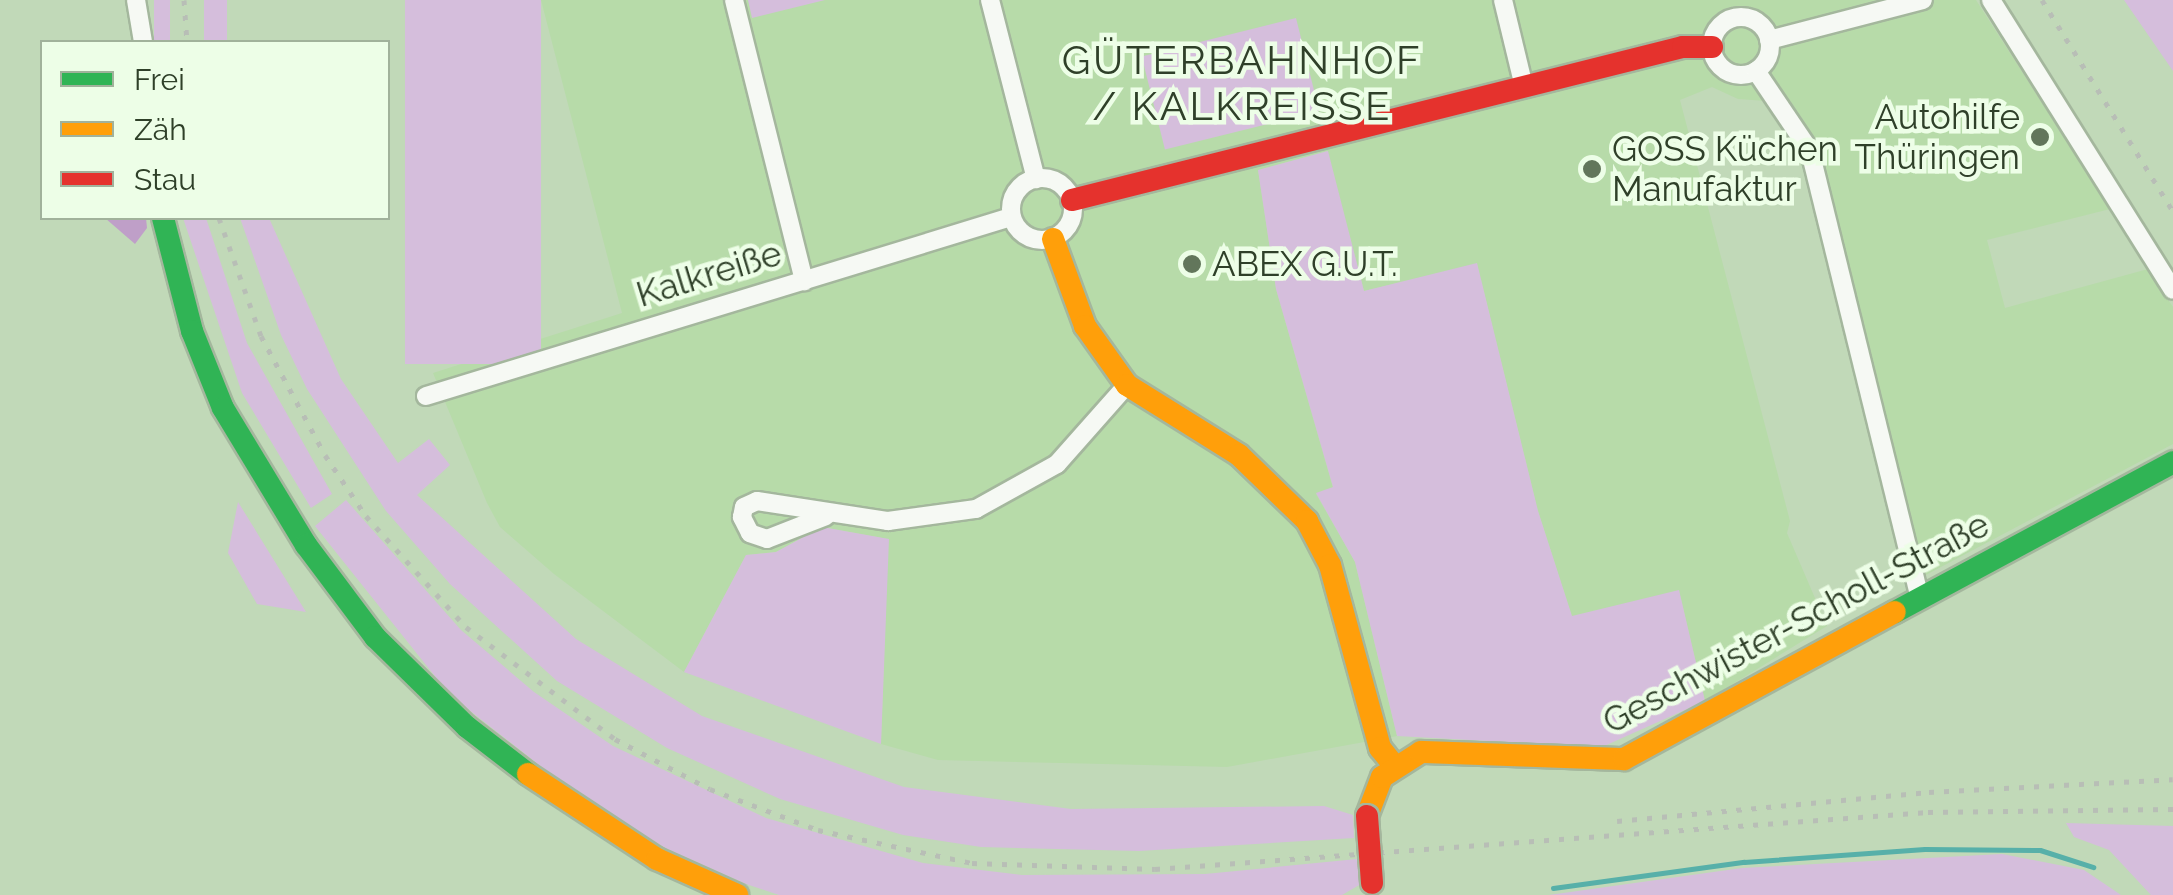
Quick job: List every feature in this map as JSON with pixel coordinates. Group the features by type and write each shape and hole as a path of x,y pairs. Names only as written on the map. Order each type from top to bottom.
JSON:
{"street":[{"path":"136,0 143,40"},
{"path":"990,0 1036,178"},
{"path":"1502,0 1524,87"},
{"path":"1769,40 1922,0"},
{"path":"1991,0 2173,290"},
{"path":"732,2 804,281"},
{"path":"1735,9 1754,20 1769,40 1768,58 1756,71 1728,72 1712,47 1721,25 1735,9"},
{"path":"1072,200 1684,47 1712,47"},
{"path":"1756,71 1810,152 1920,598"},
{"path":"1036,178 1062,185 1072,200 1072,219 1053,239"},
{"path":"1036,178 1013,197 1012,217 1023,234 1053,239"},
{"name":"Kalkreiße","path":"426,396 1012,217"},
{"path":"164,220 192,331 223,408 306,545 375,636 467,727 568,805 657,859 737,895"},
{"path":"1053,239 1085,326 1127,385 1239,456 1306,521 1330,565 1380,748 1394,766 1372,790 1366,816 1372,889"},
{"path":"826,516 927,520 1002,500 1058,464 1127,385"},
{"name":"Geschwister-Scholl-Straße","path":"1394,766 1421,752 1624,759 2173,462"}],"shaded area":[{"path":"154,0 170,0 170,40 154,40"},
{"path":"204,0 227,0 227,40 204,40"},
{"path":"405,0 541,0 541,364 405,364"},
{"path":"541,0 1976,0 2110,209 1987,240 2005,308 2148,269 2173,307 2173,444 1924,576 1828,178 1808,182 1786,125 1767,101 1738,99 1712,87 1680,100 1790,521 1787,533 1827,626 1705,701 1679,591 1572,617 1538,511 1477,264 1364,291 1327,151 1258,170 1276,289 1333,488 1316,494 1355,562 1397,736 1227,767 938,760 881,744 888,539 822,527 776,552 746,555 684,672 554,574 500,527 487,503 433,373 622,313"},
{"path":"748,0 825,0 752,18"},
{"path":"2124,0 2173,0 2173,71"},
{"path":"1296,18 1319,111 1165,150 1142,56"},
{"path":"1328,151 1364,291 1477,263 1538,511 1572,616 1679,590 1705,701 1602,747 1397,736 1355,562 1316,493 1333,487 1276,289 1258,170"},
{"path":"107,220 146,220 147,228 135,244"},
{"path":"184,220 207,220 247,343 332,494 311,508 242,393"},
{"path":"241,220 270,220 341,379 398,463 429,439 450,465 417,495 576,639 702,716 904,787 1071,809 1324,806 1353,815 1354,838 1139,851 981,847 903,835 780,799 667,748 557,681 450,584 386,511 307,389 281,335"},
{"path":"346,500 461,630 534,692 613,746 766,818 923,863 1022,875 1205,874 1357,859 1361,884 1342,895 779,895 746,884 667,849 576,794 450,695 315,526"},
{"path":"238,502 306,612 257,604 228,553"},
{"path":"822,527 889,539 881,744 684,672 746,555 776,552"},
{"path":"2066,823 2173,826 2173,895 2151,895 2109,850 2074,837"},
{"path":"2002,854 2084,870 2121,895 1549,895 1742,868"}],"waterway":[{"path":"1553,888 1744,862 1925,849 2040,850 2093,867"}],"railway":[{"path":"184,0 187,40"},
{"path":"2042,0 2173,211"},
{"path":"220,220 261,336 325,455 366,516 466,627 615,739 710,789 818,830 972,863 1155,869 1928,812 2173,809"},
{"path":"1617,821 1929,792 2173,779"}],"traffic: fast":[{"path":"164,220 192,331 223,408 306,545 375,637 467,727 528,774"},
{"path":"1895,612 2173,462"}],"traffic: slow":[{"path":"1053,239 1085,326 1127,385 1239,455 1307,521 1330,565 1380,748 1394,765"},
{"path":"1367,816 1382,777 1421,752 1624,759 1895,612"},
{"path":"528,774 657,859 737,895"}],"traffic: jam":[{"path":"1072,200 1683,47 1712,47"},
{"path":"1367,816 1372,883"}],"place":[{"name":"Autohilfe Thüringen","path":"2040,137"},
{"name":"GOSS Küchen Manufaktur","path":"1592,169"},
{"name":"ABEX G.U.T.","path":"1192,264"}],"district":[{"name":"GÜTERBAHNHOF / KALKREISSE","path":"1242,83"}]}
